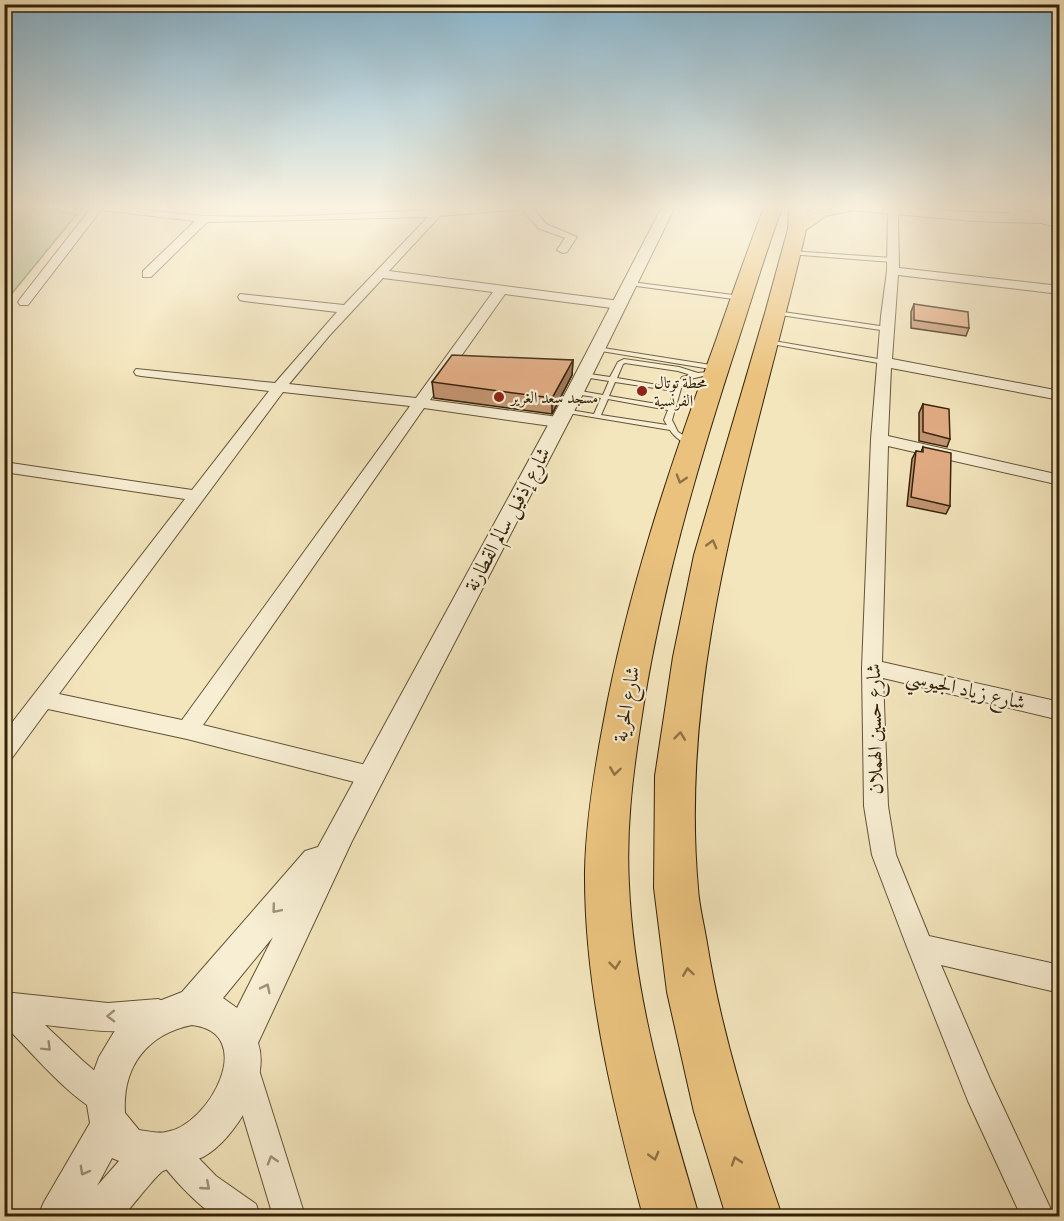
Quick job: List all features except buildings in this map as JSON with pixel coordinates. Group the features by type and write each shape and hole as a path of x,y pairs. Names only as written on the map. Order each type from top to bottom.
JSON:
{"highway":[{"name":"شارع الحرية","path":"671,1216 641,1107 618,1000 607,888 610,803 627,685 656,560 681,436 741,298 760,262"},
{"path":"754,1216 720,1112 691,992 676,888 675,776 690,657 709,555 772,327 778,262"}],"street":[{"path":"24,302 53,262"},
{"path":"147,274 159,262"},
{"path":"4,751 45,700 279,387 392,262"},
{"name":"شارع إذفيل سالم القطارنة","path":"242,1053 340,831 642,262"},
{"name":"شارع حسين الهملان","path":"892,262 879,440 872,668 875,795 884,855 979,1090 1038,1216"},
{"path":"892,266 1059,290"},
{"path":"381,274 620,305"},
{"path":"187,730 501,290"},
{"path":"244,297 347,309"},
{"path":"884,362 1059,396"},
{"path":"141,372 419,403 570,400"},
{"path":"879,440 1059,480"},
{"path":"4,467 198,496"},
{"name":"شارع زياد الجيوسي","path":"872,668 1059,711"},
{"path":"45,700 187,730 370,776"},
{"name":"شارع إذفيل سالم القطارنة","path":"181,1010 340,831"},
{"path":"920,947 1059,979"},
{"path":"5,1006 108,1017 181,1010 213,1011 230,1023 242,1053 289,1216"},
{"path":"5,1006 72,1072 107,1113 126,1146 162,1153 244,1216"},
{"path":"58,1216 107,1113 110,1073 124,1047 146,1025 181,1010"},
{"path":"96,1216 162,1153 198,1139 221,1119 236,1092 242,1053"}],"lane":[{"path":"882,262 892,266"},
{"path":"631,284 741,298"},
{"path":"772,327 887,329"},
{"path":"772,327 884,362"},
{"path":"597,349 709,371"},
{"path":"597,416 620,363 626,361 709,371"},
{"path":"681,436 668,420 677,390 684,378 709,371"},
{"path":"570,400 613,380 677,390"},
{"path":"570,400 605,397 671,408"},
{"path":"570,400 597,416 681,436"}],"green space":[{"path":"5,262 38,262 5,302"}],"place":[{"name":"محطة توتال الفرنسية","path":"642,391"},
{"name":"مسجد سعد الغرير","path":"499,397"}]}
